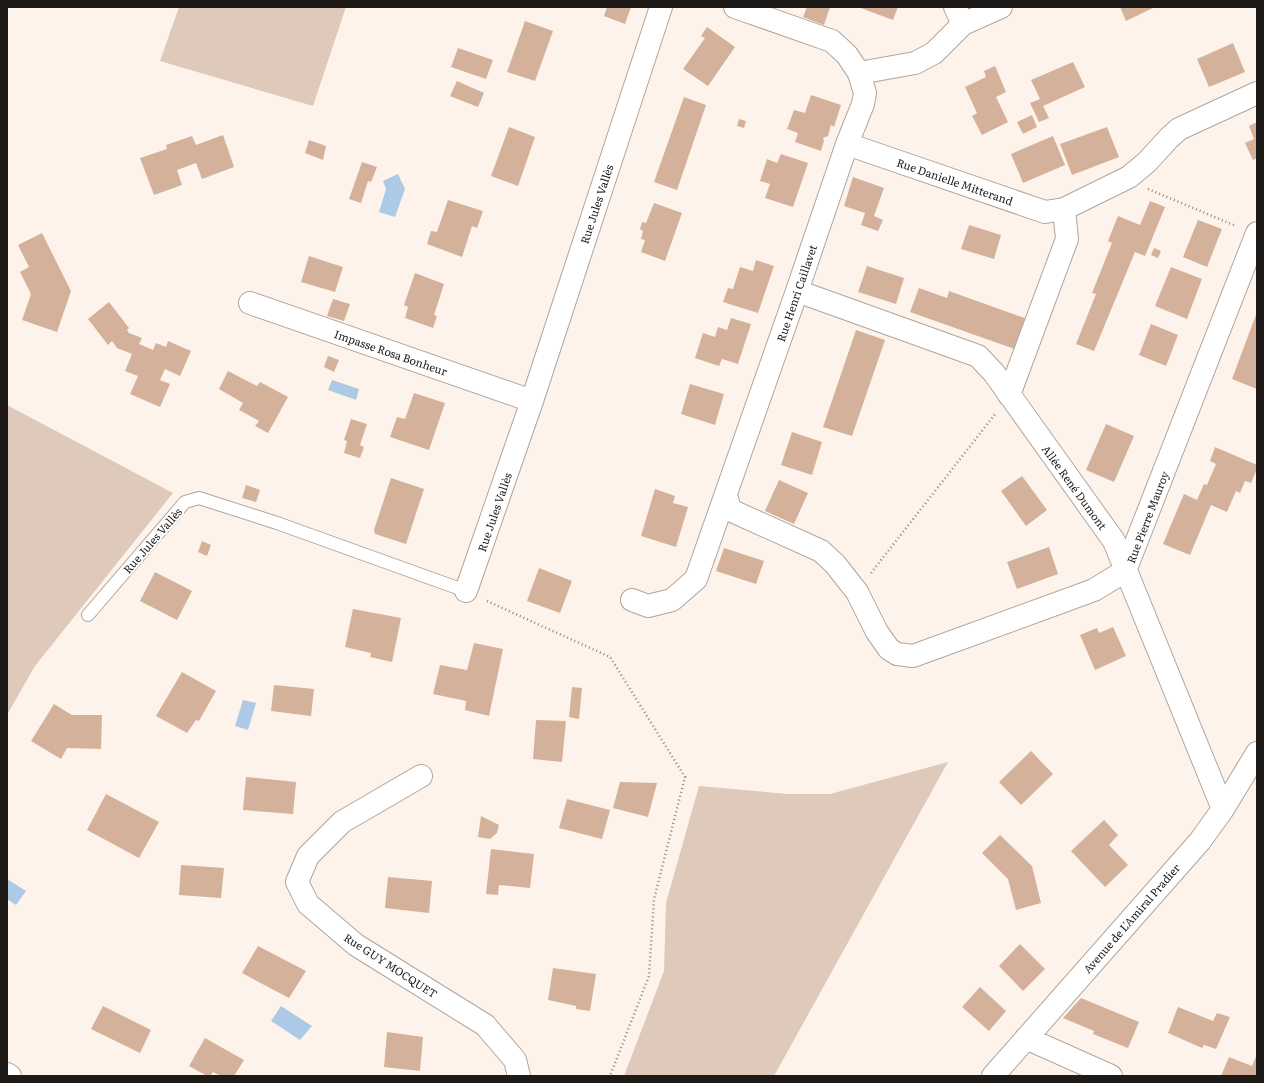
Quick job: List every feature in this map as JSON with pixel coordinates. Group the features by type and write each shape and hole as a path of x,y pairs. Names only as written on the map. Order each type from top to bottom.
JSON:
{"street":[{"name":"Rue Jules Vallès","path":"466,591 532,401 661,7"},
{"name":"Rue Henri Caillavet","path":"632,600 648,606 672,600 696,579 847,144 863,104 865,92 859,73 847,55 832,41 735,7"},
{"path":"859,73 915,63 934,53 959,15 1001,7"},
{"name":"Rue Danielle Mitterand","path":"847,144 1045,212 1064,209 1124,179 1147,162 1169,138 1179,130 1257,93"},
{"path":"1009,395 1067,239 1064,209"},
{"name":"Rue Pierre Mauroy","path":"857,592 876,632 889,649 897,654 914,656 1094,590 1125,571 1257,234"},
{"name":"Allée René Dumont","path":"797,291 978,356 994,373 1114,541 1223,809"},
{"name":"Impasse Rosa Bonheur","path":"250,303 532,401"},
{"path":"726,495 730,510 821,551 835,564 857,592"},
{"name":"Avenue de L'Amiral Pradier","path":"993,1076 1200,841 1223,809 1257,753"},
{"name":"Rue GUY MOCQUET","path":"421,776 342,822 308,856 297,882 308,904 356,945 485,1025 515,1060 519,1076"},
{"path":"1026,1038 1111,1076"}],"lane":[{"name":"Rue Jules Vallès","path":"88,615 185,502 199,498 277,523 466,591"}],"path":[{"path":"1124,179 1257,234"},
{"path":"857,592 1009,395"},
{"path":"466,591 610,657 685,777 654,899 649,976 610,1076"}],"shaded area":[{"path":"179,7 346,7 313,106 160,61"},
{"path":"7,405 173,493 35,666 7,715"},
{"path":"948,762 774,1076 624,1076 664,971 666,903 699,786 788,794 830,794"}],"water":[{"path":"398,174 405,189 395,217 379,212 386,189 383,181"},
{"path":"332,380 359,389 356,400 328,390"},
{"path":"243,700 256,703 248,730 235,726"},
{"path":"7,879 26,891 16,905 7,899"},
{"path":"281,1006 312,1026 300,1040 271,1021"}],"building":[{"path":"607,7 631,7 625,24 604,16"},
{"path":"807,7 830,7 824,25 803,17"},
{"path":"858,7 898,7 893,20"},
{"path":"1120,7 1155,7 1126,21"},
{"path":"525,21 553,31 535,81 507,72"},
{"path":"707,27 735,47 708,86 683,69 705,38 701,36"},
{"path":"1233,43 1245,72 1209,87 1197,59"},
{"path":"458,48 493,60 486,79 451,67"},
{"path":"1073,62 1085,87 1043,106 1049,118 1039,122 1030,103 1040,99 1031,80"},
{"path":"995,66 1006,92 996,97 1008,122 982,135 972,116 977,113 965,87 986,77 984,71"},
{"path":"457,81 484,93 478,107 450,96"},
{"path":"811,95 841,105 834,127 831,125 828,136 823,138 824,141 821,151 795,142 798,133 787,129 794,110 805,113"},
{"path":"684,97 706,105 677,190 654,182"},
{"path":"1032,115 1037,127 1023,134 1017,122"},
{"path":"739,119 746,121 744,128 737,126"},
{"path":"1257,122 1257,158 1253,160 1245,143 1254,139 1249,126"},
{"path":"509,127 535,137 518,186 491,176"},
{"path":"1107,127 1119,157 1072,175 1060,144"},
{"path":"223,135 234,167 202,179 196,163 177,170 182,185 154,195 140,158 167,149 166,145 192,136 196,145"},
{"path":"1053,136 1065,165 1023,183 1011,154"},
{"path":"309,140 326,146 323,160 305,153"},
{"path":"781,154 808,163 793,207 765,198 770,184 760,181 767,159 777,163"},
{"path":"362,162 377,167 371,182 368,181 361,203 349,199"},
{"path":"853,177 884,188 874,216 883,220 878,231 861,225 865,213 844,206"},
{"path":"448,200 483,211 477,228 472,226 462,257 427,244 431,231 437,232"},
{"path":"1150,201 1165,207 1145,256 1135,252 1094,351 1076,344 1096,294 1092,293 1112,243 1108,241 1118,216 1140,225"},
{"path":"654,203 682,213 665,261 641,252 645,240 641,239 643,231 640,229 642,222 646,223"},
{"path":"1198,220 1222,229 1207,267 1183,257"},
{"path":"969,225 1001,235 994,259 961,249"},
{"path":"42,233 71,291 57,332 22,320 31,294 20,272 29,267 18,245"},
{"path":"1154,248 1161,251 1158,258 1151,255"},
{"path":"309,256 343,267 335,292 301,282"},
{"path":"756,260 774,266 758,313 723,302 728,288 733,289 740,267 753,271"},
{"path":"867,266 904,278 896,304 858,292"},
{"path":"1171,267 1202,279 1187,319 1155,306"},
{"path":"415,273 444,284 434,315 437,316 433,328 405,318 408,307 404,305"},
{"path":"919,288 947,298 949,291 1030,320 1020,351 910,312"},
{"path":"333,299 350,304 344,321 327,316"},
{"path":"109,302 129,328 127,330 129,333 142,338 139,344 153,350 156,343 166,347 168,341 191,351 180,376 165,369 160,380 170,384 160,407 130,394 138,376 125,371 132,354 117,348 112,341 108,345 88,319"},
{"path":"1257,312 1257,389 1232,379"},
{"path":"731,318 751,324 738,364 722,359 719,366 695,358 703,333 715,337 718,327 727,330"},
{"path":"1151,324 1178,335 1166,366 1139,355"},
{"path":"856,330 885,340 852,436 823,427"},
{"path":"328,356 339,360 334,372 324,367"},
{"path":"228,371 257,386 260,382 288,397 268,433 255,426 259,421 239,410 243,403 219,389"},
{"path":"690,384 724,394 715,425 681,414"},
{"path":"414,393 445,403 429,450 390,437 397,417 405,419"},
{"path":"351,419 367,424 360,445 364,447 360,458 344,453 347,441 344,440"},
{"path":"1106,424 1134,436 1114,482 1086,470"},
{"path":"792,432 822,442 812,475 781,465"},
{"path":"1215,447 1257,465 1257,469 1251,483 1245,481 1240,493 1236,491 1227,512 1211,505 1190,555 1163,544 1184,494 1197,500 1204,484 1207,485 1216,464 1210,461"},
{"path":"1022,476 1047,510 1026,526 1001,491"},
{"path":"391,478 424,489 406,544 375,534 374,530"},
{"path":"779,480 808,493 794,524 765,511"},
{"path":"246,485 260,490 256,502 242,498"},
{"path":"655,489 675,496 673,503 688,507 676,547 641,536"},
{"path":"202,541 211,545 207,556 198,552"},
{"path":"1049,547 1058,574 1017,589 1007,562"},
{"path":"724,548 764,561 756,584 716,571"},
{"path":"539,568 572,581 560,613 527,601"},
{"path":"155,572 192,591 177,620 140,601"},
{"path":"353,609 401,618 392,662 370,657 371,653 345,647"},
{"path":"1113,627 1126,656 1095,670 1080,635 1097,628 1099,633"},
{"path":"474,643 503,649 489,716 465,710 466,701 433,694 440,665 467,670"},
{"path":"182,672 216,691 199,721 196,720 187,733 156,716"},
{"path":"274,685 314,689 311,716 271,711"},
{"path":"572,687 582,688 579,719 569,717"},
{"path":"54,704 72,715 102,715 101,749 67,748 61,759 31,741"},
{"path":"536,720 566,721 562,762 533,759"},
{"path":"1031,751 1053,774 1021,805 999,782"},
{"path":"246,777 296,782 293,814 243,810"},
{"path":"620,782 657,783 648,817 613,808"},
{"path":"106,794 159,822 139,858 87,830"},
{"path":"567,799 610,810 602,839 559,828"},
{"path":"481,816 499,825 497,833 490,839 478,837"},
{"path":"1104,820 1118,835 1109,845 1128,865 1105,887 1071,851"},
{"path":"1000,835 1032,866 1041,903 1016,910 1008,879 982,853"},
{"path":"491,849 534,854 530,888 499,885 498,895 486,894"},
{"path":"181,865 224,868 221,898 179,895"},
{"path":"388,877 432,881 429,913 385,908"},
{"path":"1020,944 1045,969 1023,991 999,966"},
{"path":"258,946 306,971 289,998 242,973"},
{"path":"553,968 596,974 590,1011 576,1009 576,1006 548,1000"},
{"path":"980,987 1006,1011 989,1031 962,1007"},
{"path":"1081,998 1139,1022 1128,1048 1093,1034 1094,1031 1063,1018"},
{"path":"103,1006 151,1030 140,1053 91,1029"},
{"path":"1178,1007 1213,1021 1217,1013 1230,1017 1216,1049 1204,1045 1202,1048 1168,1033"},
{"path":"387,1032 423,1037 420,1071 384,1067"},
{"path":"205,1038 244,1060 234,1076 221,1076 213,1072 210,1076 207,1076 189,1066"},
{"path":"1257,1054 1257,1076 1221,1076 1229,1057 1252,1066"}]}
